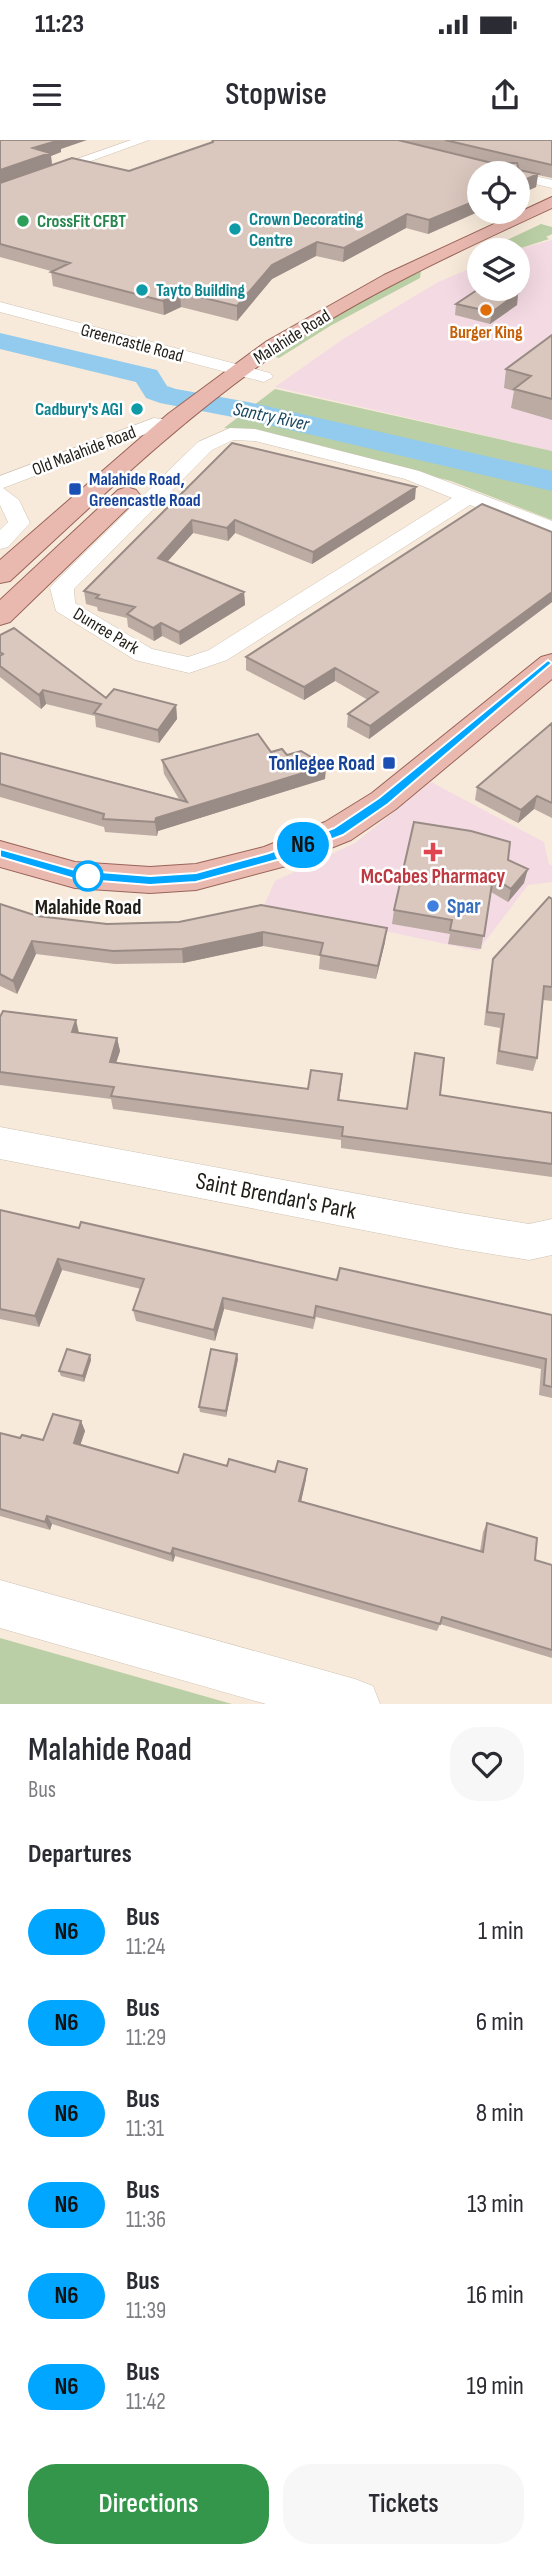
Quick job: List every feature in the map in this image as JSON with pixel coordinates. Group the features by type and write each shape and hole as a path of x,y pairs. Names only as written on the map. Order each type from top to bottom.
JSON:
{"main road":[{"name":"Malahide Road","path":"0,616 143,479 239,370 321,319 423,263 552,202"},
{"path":"512,238 552,219"},
{"name":"Malahide Road","path":"350,325 467,260"},
{"path":"423,263 447,270"},
{"name":"Malahide Road","path":"243,395 273,372"},
{"name":"Malahide Road","path":"0,576 169,425 208,405"},
{"path":"0,854 75,875 150,880 196,877 273,857 338,831 384,801 552,663"}],"street":[{"path":"0,190 143,140"},
{"path":"114,150 136,155"},
{"path":"84,160 113,167"},
{"path":"530,179 552,184"},
{"name":"Greencastle Road","path":"0,307 239,370 273,372"},
{"name":"Old Malahide Road","path":"0,483 154,424 169,425"},
{"name":"Dunree Park","path":"470,496 218,655 189,665 145,655 64,606 62,588 84,565 205,446 230,434 255,435 399,472 470,496 552,529"},
{"path":"0,494 12,504 19,523 0,542"},
{"name":"Saint Brendan's Park","path":"0,1143 455,1230 529,1242 552,1237"},
{"path":"0,1604 355,1704"}],"shaded area":[{"path":"552,240 552,451 275,387 343,339 438,282 467,270 467,301 530,301 530,246"},
{"path":"431,782 544,842 549,864 552,866 552,882 528,885 478,951 264,905 275,881 355,843"}],"green space":[{"path":"541,224 552,227 552,234 546,237 549,239 530,245 530,238 511,238"},
{"path":"421,271 420,278 330,326 279,358 272,356 351,307"},
{"path":"275,389 552,451 552,520 451,481 247,429 224,428"},
{"path":"0,1638 232,1704 0,1704"}],"building":[{"path":"0,140 60,140 33,148 50,153 0,170"},
{"path":"398,140 484,161 467,161 467,204 429,220 407,214 344,248 317,242 272,265 237,306 180,292 163,301 51,272 70,263 0,244 0,183 72,158 129,171 213,142"},
{"path":"445,140 552,140 552,165"},
{"path":"467,297 467,301 507,301 492,312 456,304"},
{"path":"552,335 552,399 514,389 531,376 506,369"},
{"path":"232,443 416,487 313,552 235,520 227,528 192,520 158,558 244,592 179,632 161,623 153,628 127,614 135,607 96,598 99,595 84,591"},
{"path":"482,504 552,532 552,592 370,726 348,714 378,692 335,668 304,687 246,657"},
{"path":"14,628 106,698 114,689 176,705 158,730 94,713 101,704 43,690 39,695 0,666 0,656 3,654 0,652 0,635"},
{"path":"552,723 552,803 537,796 521,810 477,787"},
{"path":"258,734 271,752 282,749 287,755 301,751 326,766 156,818 155,822 103,819 104,814 0,784 0,753 187,802 162,760"},
{"path":"414,822 471,831 510,842 508,860 528,869 511,889 493,877 484,936 450,930 452,920 394,910"},
{"path":"549,897 552,899 552,987 544,986 537,1058 499,1051 504,1014 487,1012 493,959"},
{"path":"0,904 37,916 107,924 179,922 261,905 387,928 378,966 320,955 323,943 263,932 182,949 113,951 32,941 13,981 0,974"},
{"path":"3,1011 76,1020 72,1032 117,1038 110,1062 308,1089 311,1070 342,1074 338,1100 407,1109 415,1053 444,1058 440,1095 552,1113 552,1164 342,1136 343,1127 111,1096 114,1087 0,1072 0,1017"},
{"path":"0,1210 79,1228 81,1222 337,1280 340,1268 552,1315 552,1387 544,1385 546,1359 316,1306 314,1318 223,1298 214,1330 133,1310 144,1279 58,1259 35,1316 0,1309"},
{"path":"67,1349 90,1355 83,1376 59,1371"},
{"path":"211,1349 237,1354 226,1411 199,1407"},
{"path":"53,1414 81,1421 74,1443 178,1473 184,1454 227,1466 229,1459 275,1472 278,1461 307,1469 299,1501 483,1552 487,1523 537,1538 535,1560 552,1565 552,1650 442,1617 440,1624 173,1548 171,1554 47,1516 45,1522 0,1509 0,1433 43,1440"}],"waterway":[{"name":"Santry River","path":"0,341 147,376 156,392 170,397 248,411 552,481"}],"bus line":[{"name":"N6","path":"0,854 75,875 150,880 196,877 273,857 338,831 384,801 552,663"}],"place":[{"name":"CrossFit CFBT","path":"23,221"},
{"name":"Crown Decorating Centre","path":"235,229"},
{"name":"Tayto Building","path":"142,290"},
{"name":"Burger King","path":"486,310"},
{"name":"Cadbury's AGI","path":"137,409"},
{"name":"Malahide Road, Greencastle Road","path":"75,489"},
{"name":"Tonlegee Road","path":"389,763"},
{"name":"McCabes Pharmacy","path":"433,852"},
{"name":"Malahide Road","path":"88,876"},
{"name":"Spar","path":"433,906"}]}
